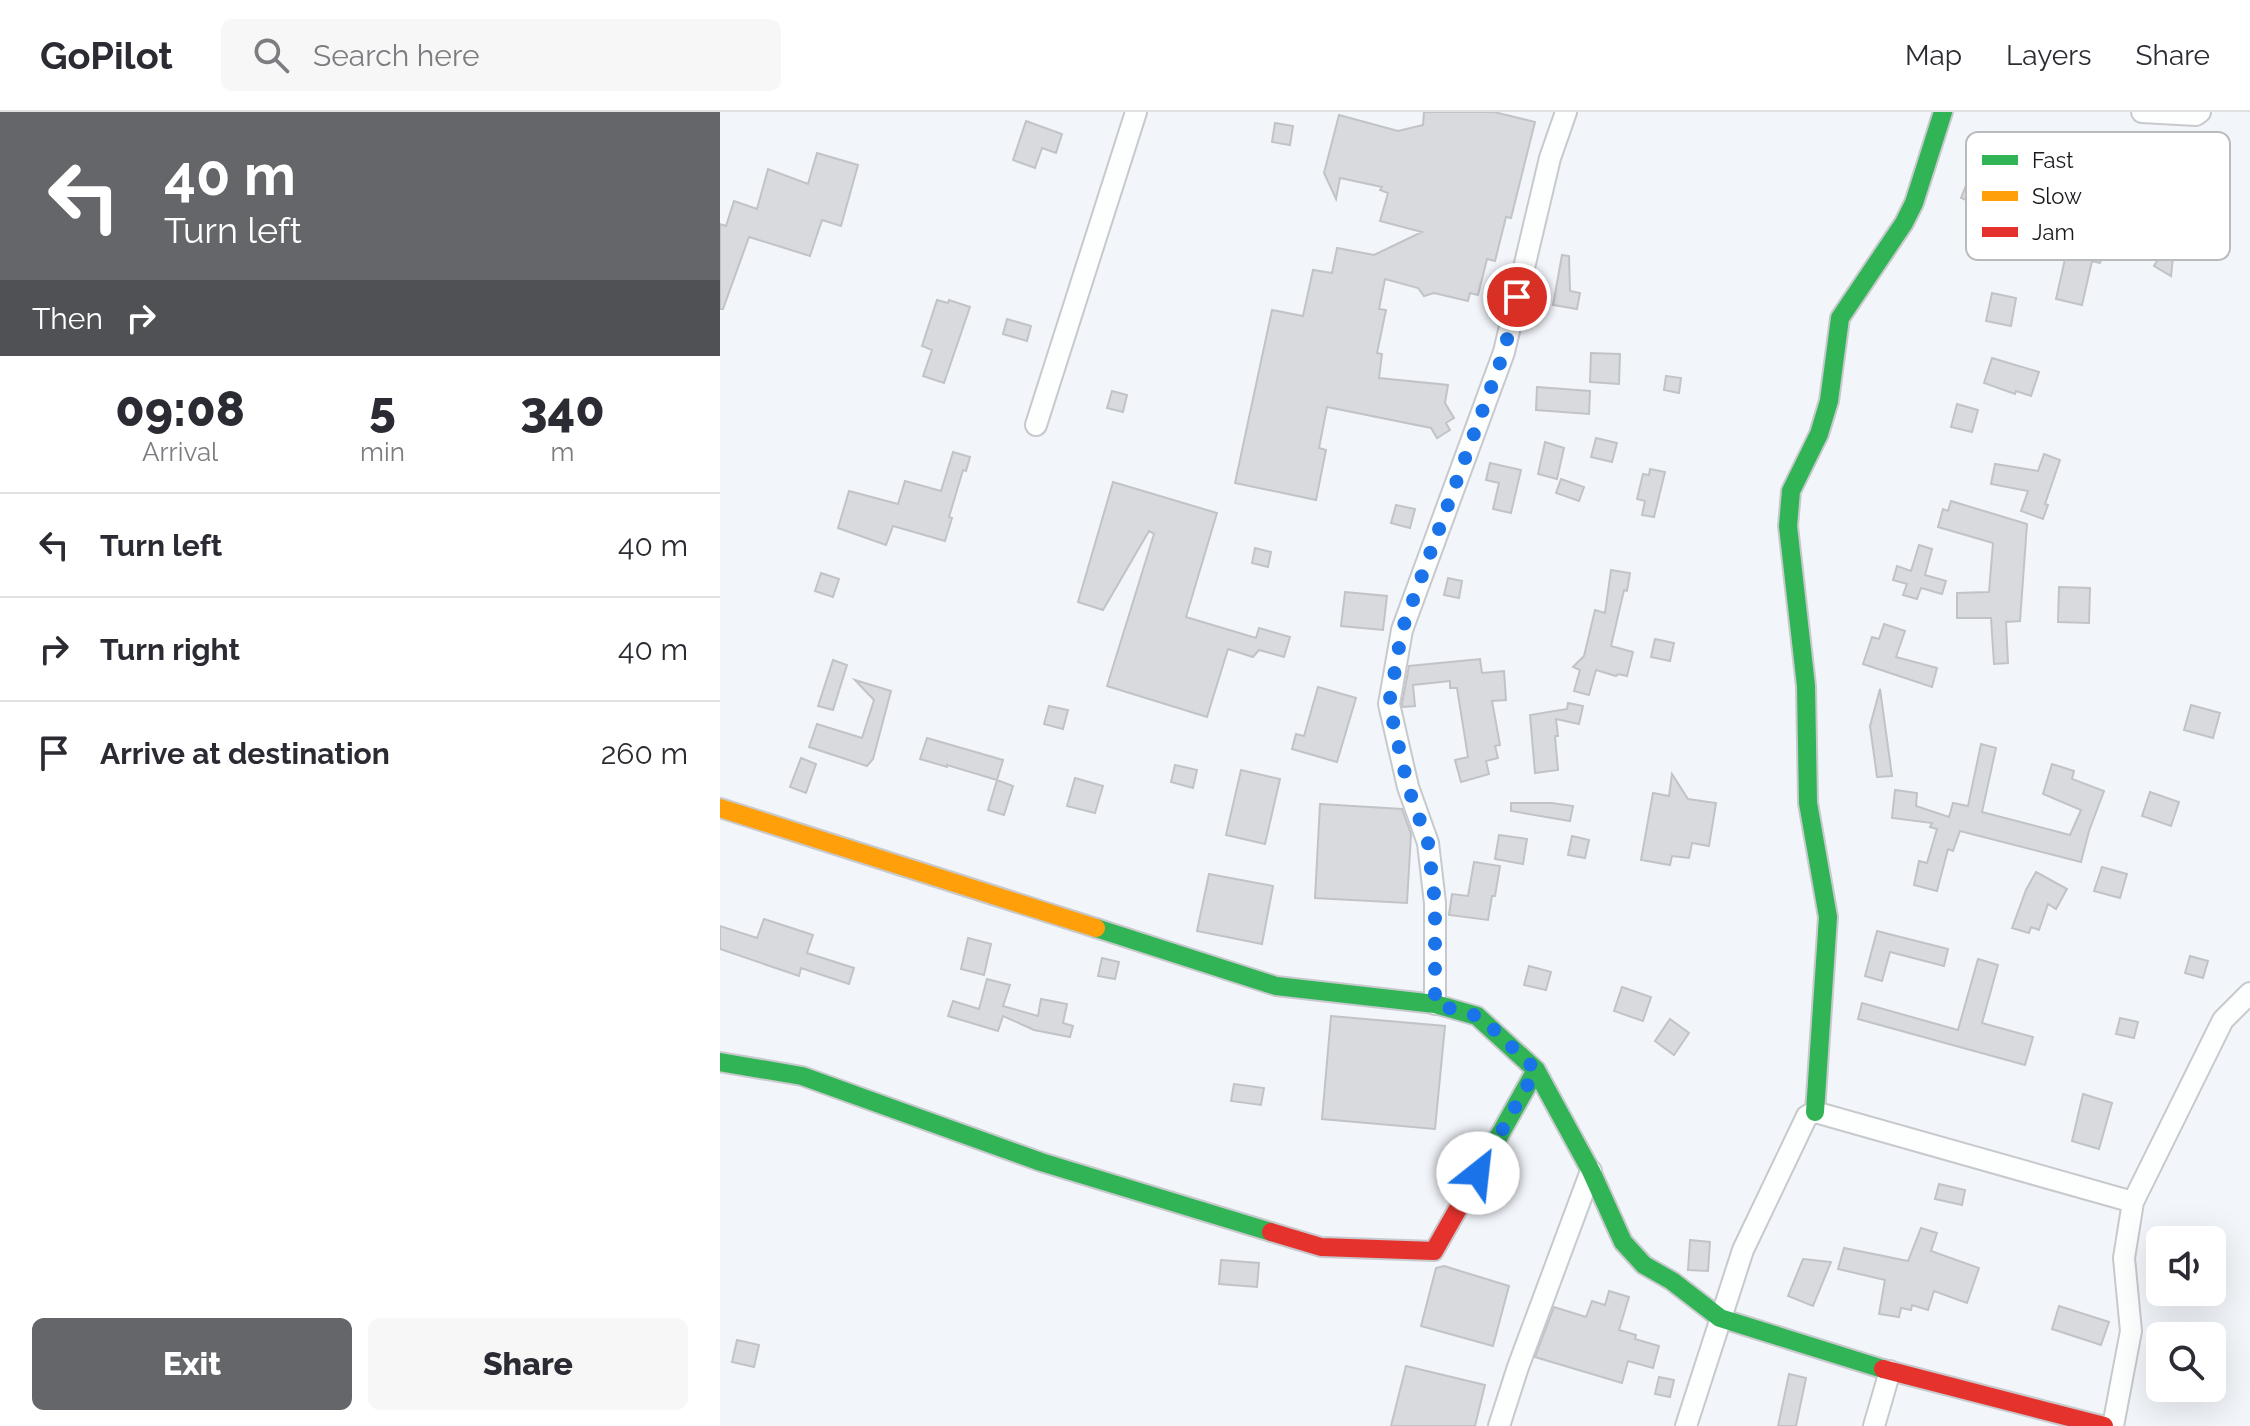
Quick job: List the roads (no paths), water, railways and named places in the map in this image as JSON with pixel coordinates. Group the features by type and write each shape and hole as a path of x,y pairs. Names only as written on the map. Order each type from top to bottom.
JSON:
{"street":[{"path":"1036,425 1136,112"},
{"path":"1435,1004 1435,903 1428,843 1408,787 1389,704 1402,630 1504,352 1550,158 1566,112"},
{"path":"1815,1112 1828,917 1808,803 1806,686 1788,526 1791,491 1819,434 1829,401 1840,318 1904,223 1914,203 1943,112"},
{"path":"2142,112 2196,115 2200,112"},
{"path":"720,808 1276,986 1435,1004 1477,1016 1536,1070 1591,1171 1623,1242 1644,1265 1672,1281 1720,1318 1890,1371 2104,1426"},
{"path":"2113,1426 2131,1331 2124,1258 2133,1202 2223,1020 2250,993"},
{"path":"720,1062 802,1076 1041,1162 1321,1247 1434,1251 1536,1070"},
{"path":"1686,1426 1743,1250 1807,1116 1815,1112 2133,1202"},
{"path":"1499,1426 1591,1171"},
{"path":"1874,1426 1890,1371"}]}
